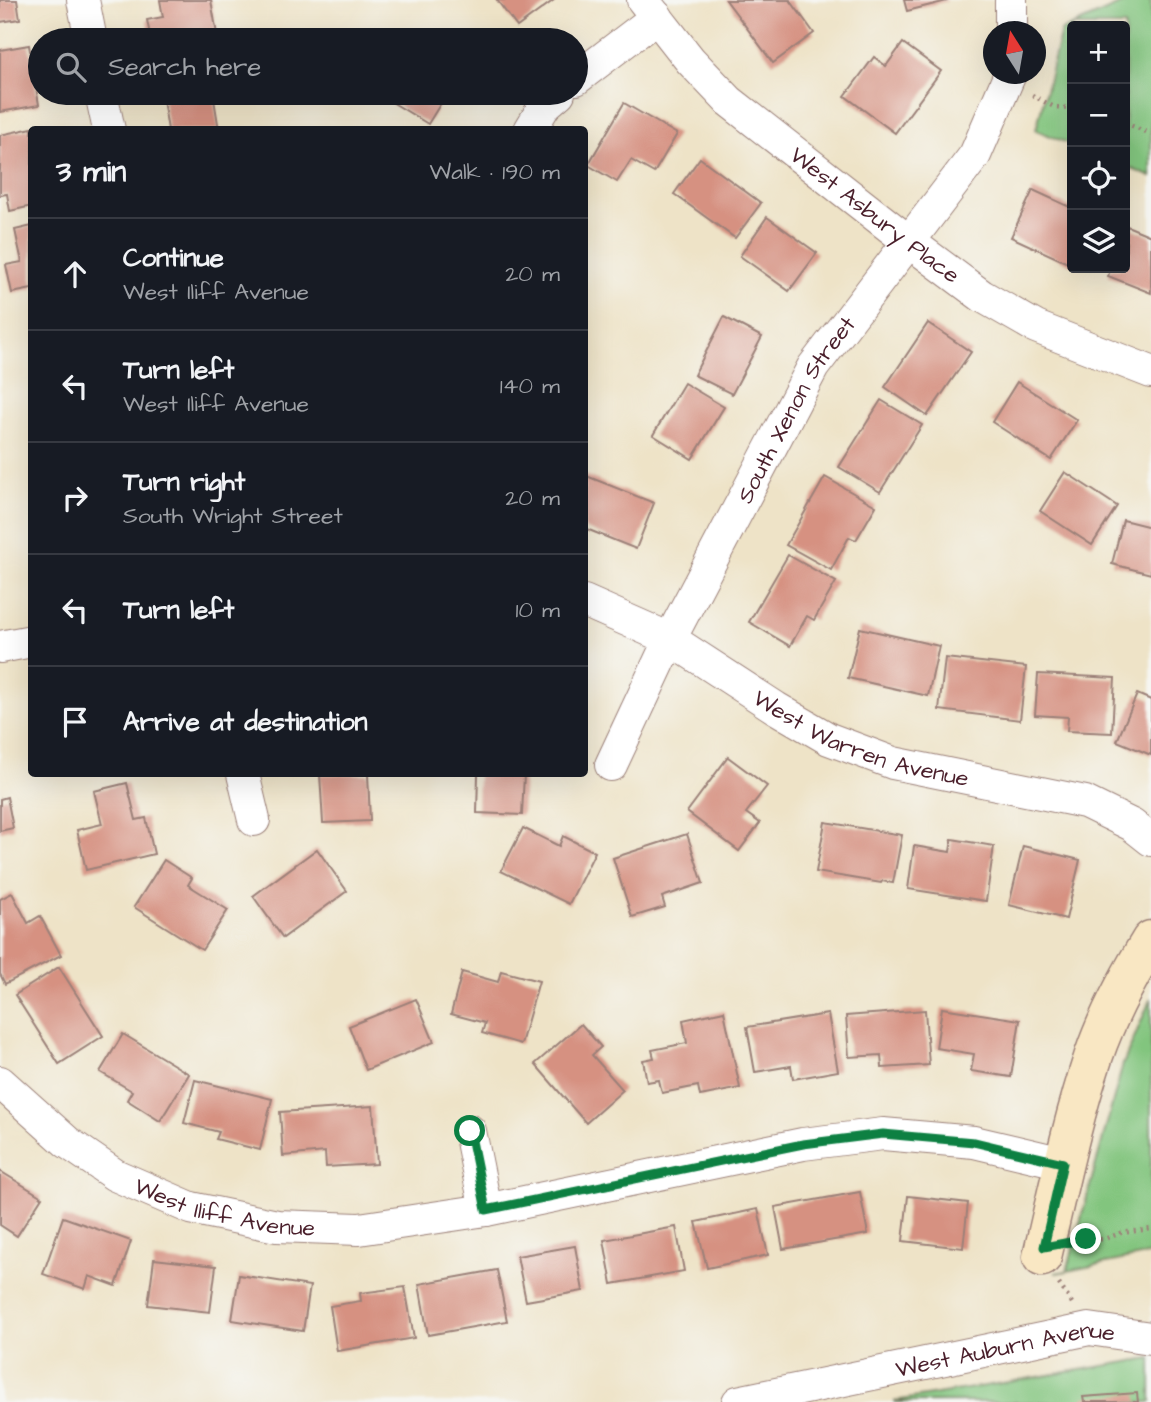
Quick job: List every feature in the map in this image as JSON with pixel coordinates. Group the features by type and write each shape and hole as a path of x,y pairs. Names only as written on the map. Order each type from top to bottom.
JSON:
{"street":[{"path":"83,0 89,28"},
{"path":"1011,0 1011,21"},
{"path":"588,67 650,8"},
{"name":"West Asbury Place","path":"650,8 690,60 729,101 982,296 1036,327 1151,372"},
{"name":"South Xenon Street","path":"611,765 670,639 813,368 975,155 1006,84"},
{"path":"104,105 108,126"},
{"path":"532,126 545,105"},
{"name":"West Warren Avenue","path":"588,603 670,639 776,708 830,739 893,763 1085,802 1132,824 1151,840"},
{"path":"0,647 28,642"},
{"path":"244,777 254,820"},
{"path":"1043,1252 1063,1163 1095,1054 1127,980 1151,940"},
{"name":"West Iliff Avenue","path":"0,1083 67,1142 115,1175 191,1208 277,1226 359,1229 486,1210 803,1144 883,1134 974,1142 1063,1163"},
{"path":"470,1131 486,1210"},
{"name":"West Auburn Avenue","path":"738,1402 1089,1329 1151,1338"}],"path":[{"path":"1012,84 1054,107 1067,108"},
{"path":"1130,125 1151,134"},
{"path":"1089,1329 1043,1252 1086,1239 1104,1240 1121,1233 1151,1229"}],"green space":[{"path":"1130,0 1151,0 1151,177 1130,168 1130,21 1083,21"},
{"path":"1067,28 1067,143 1036,130 1061,31"},
{"path":"1151,998 1151,1254 1067,1271 1123,1064"},
{"path":"1151,1358 1151,1402 894,1402 901,1400"}],"building":[{"path":"0,0 17,0 20,19 0,22"},
{"path":"160,0 211,0 216,28 149,28 147,20 163,17"},
{"path":"497,0 554,0 517,27"},
{"path":"726,0 790,0 814,33 773,63"},
{"path":"904,0 947,0 947,1 907,11"},
{"path":"903,43 941,71 895,133 845,96 874,57 886,66"},
{"path":"28,45 28,105 39,105 0,112 0,50"},
{"path":"624,103 677,134 654,173 631,160 617,182 588,165"},
{"path":"164,105 215,105 218,126 167,126"},
{"path":"397,105 440,105 428,124"},
{"path":"28,129 28,207 10,211 7,194 0,195 0,135"},
{"path":"700,158 761,203 735,238 674,194"},
{"path":"1033,190 1067,206 1067,263 1011,237"},
{"path":"767,217 817,253 789,291 740,256"},
{"path":"28,227 28,290 12,293 6,265 22,262 15,230"},
{"path":"1130,227 1151,236 1151,293 1108,276 1109,273 1130,273"},
{"path":"724,317 762,337 732,394 694,375"},
{"path":"928,323 971,352 927,416 885,387"},
{"path":"1017,382 1077,420 1051,460 992,422"},
{"path":"684,383 724,407 692,459 653,435"},
{"path":"881,400 922,425 880,492 839,467"},
{"path":"1065,472 1117,506 1092,545 1040,511"},
{"path":"588,477 654,503 636,549 588,530"},
{"path":"825,477 876,506 856,540 849,537 831,570 786,545"},
{"path":"1123,520 1151,527 1151,574 1112,564"},
{"path":"788,555 836,582 814,620 807,616 790,646 749,622"},
{"path":"860,628 939,646 928,696 848,678"},
{"path":"945,658 1026,667 1020,720 939,710"},
{"path":"1038,674 1115,678 1112,733 1067,731 1068,717 1035,715"},
{"path":"1137,694 1151,700 1151,755 1117,741"},
{"path":"728,757 767,786 746,813 760,823 739,851 687,812"},
{"path":"320,777 368,777 370,821 323,823"},
{"path":"478,777 524,777 522,815 477,813"},
{"path":"127,783 136,820 146,818 154,854 86,870 77,830 102,824 94,791"},
{"path":"7,797 13,828 0,831 0,799"},
{"path":"825,822 902,835 893,883 816,872"},
{"path":"523,828 559,846 563,836 595,852 569,904 501,871"},
{"path":"687,834 703,883 662,897 665,907 632,917 613,858"},
{"path":"952,839 994,846 986,901 908,889 914,846 950,852"},
{"path":"1023,846 1080,860 1066,919 1009,905"},
{"path":"317,849 347,891 283,938 253,896"},
{"path":"164,860 192,878 188,885 228,910 202,950 134,907"},
{"path":"12,893 28,923 40,916 61,955 5,984 0,974 0,899"},
{"path":"59,967 103,1036 59,1064 15,995"},
{"path":"501,971 539,981 521,1044 482,1033 485,1023 451,1014 462,972 498,982"},
{"path":"416,999 434,1042 366,1070 349,1026"},
{"path":"942,1008 1020,1020 1011,1077 971,1071 974,1054 936,1048"},
{"path":"925,1010 929,1065 882,1068 881,1055 849,1057 846,1016"},
{"path":"724,1011 740,1088 700,1096 698,1086 662,1093 659,1080 647,1082 643,1060 654,1058 652,1050 687,1043 683,1020"},
{"path":"828,1014 838,1071 793,1079 791,1066 755,1072 747,1027"},
{"path":"581,1024 601,1047 592,1055 623,1090 586,1123 535,1064"},
{"path":"123,1034 189,1074 160,1121 127,1100 132,1091 100,1072"},
{"path":"195,1080 272,1099 260,1150 216,1139 219,1132 184,1123"},
{"path":"373,1106 377,1164 326,1167 325,1152 283,1156 280,1112"},
{"path":"0,1171 42,1197 17,1236 0,1225"},
{"path":"860,1192 868,1234 783,1249 775,1207"},
{"path":"908,1196 968,1203 963,1248 903,1241"},
{"path":"758,1209 768,1255 707,1268 696,1222"},
{"path":"63,1217 131,1241 116,1286 89,1276 85,1289 43,1274"},
{"path":"676,1227 684,1271 612,1284 604,1240"},
{"path":"575,1246 583,1291 526,1301 517,1256"},
{"path":"154,1259 216,1266 210,1312 148,1305"},
{"path":"497,1270 507,1321 428,1335 419,1284"},
{"path":"239,1275 310,1286 303,1331 232,1320"},
{"path":"405,1287 414,1338 337,1351 330,1306 361,1301 360,1293"},
{"path":"1137,1393 1138,1402 1084,1402 1083,1397"}],"route":[{"path":"470,1131 486,1210 803,1144 883,1134 974,1142 1063,1163 1044,1247 1086,1239"}]}
